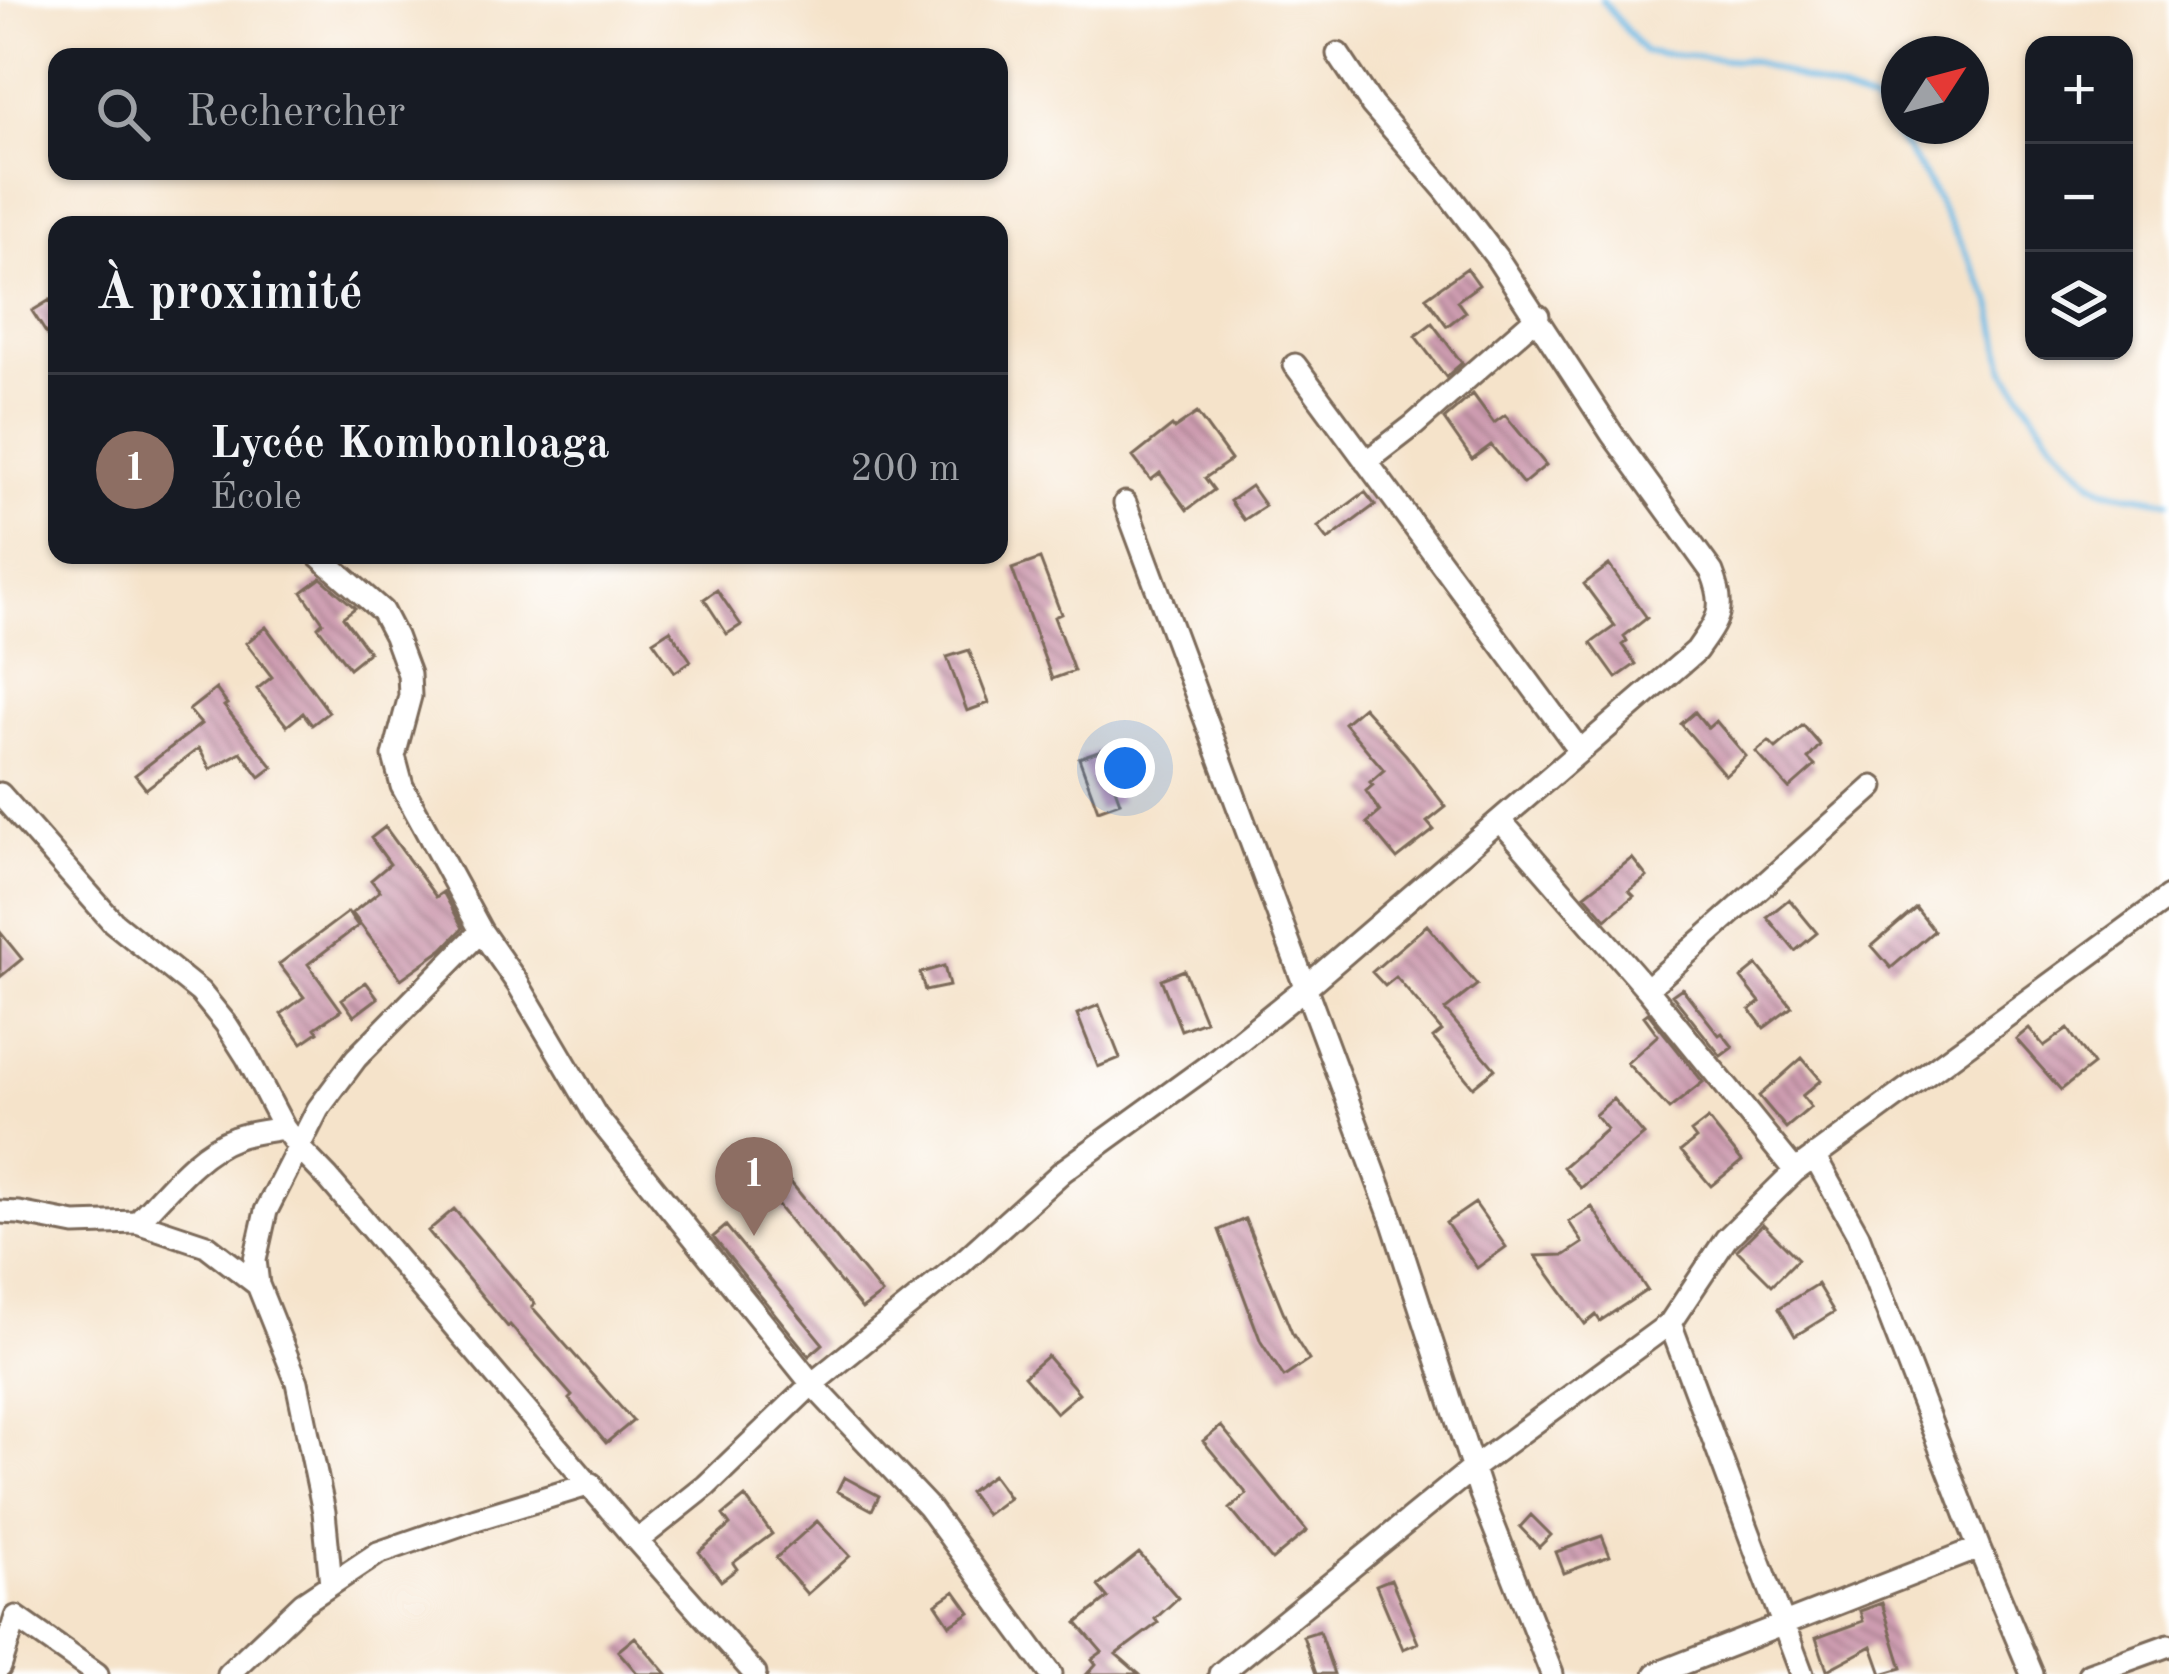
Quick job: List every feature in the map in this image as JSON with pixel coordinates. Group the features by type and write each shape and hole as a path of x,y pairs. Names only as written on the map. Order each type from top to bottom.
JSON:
{"street":[{"path":"637,1541 706,1486 812,1384 959,1265 1063,1171 1212,1063 1306,987 1696,651 1712,628 1721,608 1712,572 1612,434 1538,316 1446,191 1372,105 1338,54"},
{"path":"1366,462 1538,316"},
{"path":"1295,365 1580,751"},
{"path":"1125,502 1391,1217 1473,1468 1552,1674"},
{"path":"328,564 382,611 409,674 410,696 394,756 402,786 481,931 596,1115 812,1384 928,1507 1052,1674"},
{"path":"1647,989 1873,787"},
{"path":"0,794 113,922 200,992 247,1057 299,1148 755,1674"},
{"path":"1501,821 1647,989 1796,1172"},
{"path":"1220,1674 1473,1468 1670,1323 1726,1239 1814,1156 2169,897"},
{"path":"331,1584 324,1512 297,1382 258,1285 255,1260 266,1211 318,1109 356,1058 481,931"},
{"path":"137,1222 196,1162 226,1142 284,1128"},
{"path":"1814,1156 1858,1235 2032,1674"},
{"path":"0,1212 75,1224 137,1222 206,1245 258,1285"},
{"path":"1670,1323 1802,1674"},
{"path":"228,1674 303,1604 378,1553 591,1484"},
{"path":"1656,1674 1979,1548"},
{"path":"0,1667 16,1617 97,1674"},
{"path":"2090,1674 2169,1645"}],"building":[{"path":"1467,268 1479,285 1457,301 1465,312 1447,326 1426,297"},
{"path":"48,301 48,336 32,311"},
{"path":"1432,323 1462,363 1446,377 1415,336"},
{"path":"1473,394 1494,423 1505,415 1546,465 1523,484 1491,445 1472,459 1444,419"},
{"path":"1197,413 1231,460 1205,478 1214,490 1187,510 1160,473 1151,480 1133,457"},
{"path":"1251,486 1265,506 1244,520 1230,501"},
{"path":"1365,492 1375,505 1328,540 1318,527"},
{"path":"1040,559 1061,614 1054,617 1074,671 1052,679 1012,569"},
{"path":"1609,565 1647,618 1624,636 1627,641 1622,645 1636,664 1616,678 1591,643 1615,626 1584,584"},
{"path":"321,578 355,608 343,617 369,652 349,668 318,627 323,622 302,592"},
{"path":"717,590 741,625 727,634 704,599"},
{"path":"266,627 329,712 312,725 303,713 287,726 257,689 272,677 246,643"},
{"path":"670,630 691,661 675,672 653,641"},
{"path":"969,650 989,703 967,711 947,657"},
{"path":"216,689 273,767 260,777 241,752 210,769 199,748 146,789 135,775 201,724 189,710"},
{"path":"1363,707 1446,807 1427,822 1434,830 1397,859 1367,823 1380,812 1366,791 1384,770 1344,723"},
{"path":"1695,712 1708,728 1716,721 1746,756 1725,775 1681,724"},
{"path":"1803,725 1820,745 1808,759 1815,766 1789,789 1756,752 1769,741 1776,748"},
{"path":"1101,750 1120,802 1098,810 1079,758"},
{"path":"385,827 436,897 443,892 463,928 401,979 352,913 380,891 371,880 390,864 371,838"},
{"path":"1632,858 1647,877 1629,891 1634,896 1606,919 1585,895"},
{"path":"1789,899 1817,933 1795,951 1767,917"},
{"path":"1916,908 1934,931 1891,968 1872,946"},
{"path":"348,912 358,926 308,964 341,1010 302,1043 281,1014 304,997 279,964"},
{"path":"1427,925 1477,985 1445,1010 1495,1069 1473,1087 1433,1038 1442,1031 1396,977 1385,986 1372,972"},
{"path":"0,932 22,959 0,977"},
{"path":"1757,965 1792,1007 1764,1028 1750,1010 1760,1002 1741,978"},
{"path":"944,966 949,986 925,991 920,973"},
{"path":"1184,970 1205,1021 1181,1030 1161,979"},
{"path":"366,982 378,998 354,1016 342,999"},
{"path":"1682,988 1733,1047 1721,1056 1672,995"},
{"path":"1099,1005 1120,1058 1098,1067 1077,1014"},
{"path":"1648,1013 1703,1082 1669,1109 1627,1063 1658,1035 1644,1016"},
{"path":"2029,1028 2044,1046 2068,1029 2093,1065 2061,1090 2016,1039"},
{"path":"1802,1058 1821,1080 1802,1096 1811,1107 1786,1128 1759,1096"},
{"path":"1613,1099 1644,1135 1581,1188 1563,1167 1607,1129 1595,1115"},
{"path":"1708,1119 1742,1161 1711,1186 1681,1151 1696,1139 1691,1132"},
{"path":"788,1179 882,1294 862,1309 769,1195"},
{"path":"1475,1203 1506,1247 1477,1268 1446,1223"},
{"path":"1592,1207 1647,1290 1600,1321 1596,1315 1585,1324 1536,1256 1565,1255 1583,1243 1569,1222"},
{"path":"454,1209 535,1304 532,1307 633,1421 606,1443 569,1399 572,1396 428,1231"},
{"path":"1245,1219 1292,1333 1309,1360 1284,1377 1261,1342 1219,1230"},
{"path":"1763,1224 1798,1259 1772,1285 1737,1250"},
{"path":"726,1226 823,1344 809,1356 713,1237"},
{"path":"1817,1284 1834,1312 1795,1336 1779,1308"},
{"path":"1047,1356 1079,1393 1056,1413 1024,1376"},
{"path":"1221,1426 1307,1531 1272,1560 1230,1509 1247,1494 1203,1441"},
{"path":"992,1475 1009,1498 986,1515 969,1492"},
{"path":"844,1477 879,1496 872,1510 837,1491"},
{"path":"745,1497 772,1534 733,1563 737,1569 721,1581 699,1552 730,1525 723,1515"},
{"path":"1531,1515 1551,1535 1539,1547 1520,1527"},
{"path":"817,1521 850,1556 807,1594 776,1558"},
{"path":"1602,1536 1610,1556 1564,1573 1556,1552"},
{"path":"1139,1553 1178,1598 1155,1619 1158,1623 1116,1654 1139,1674 1087,1674 1096,1664 1092,1659 1102,1652 1077,1623 1108,1598 1098,1586"},
{"path":"1391,1579 1418,1643 1403,1649 1376,1585"},
{"path":"955,1591 970,1612 950,1625 936,1604"},
{"path":"1882,1603 1902,1668 1882,1674 1872,1646 1827,1670 1816,1638 1863,1621 1860,1611"},
{"path":"1319,1631 1334,1674 1316,1674 1303,1636"},
{"path":"635,1637 667,1674 638,1674 618,1651"}],"waterway":[{"path":"1602,0 1644,52 1752,61 1873,104 1925,177 1992,302 2005,369 2052,440 2105,490 2169,501"}],"place":[{"name":"Lycée Kombonloaga","path":"754,1236"}]}
